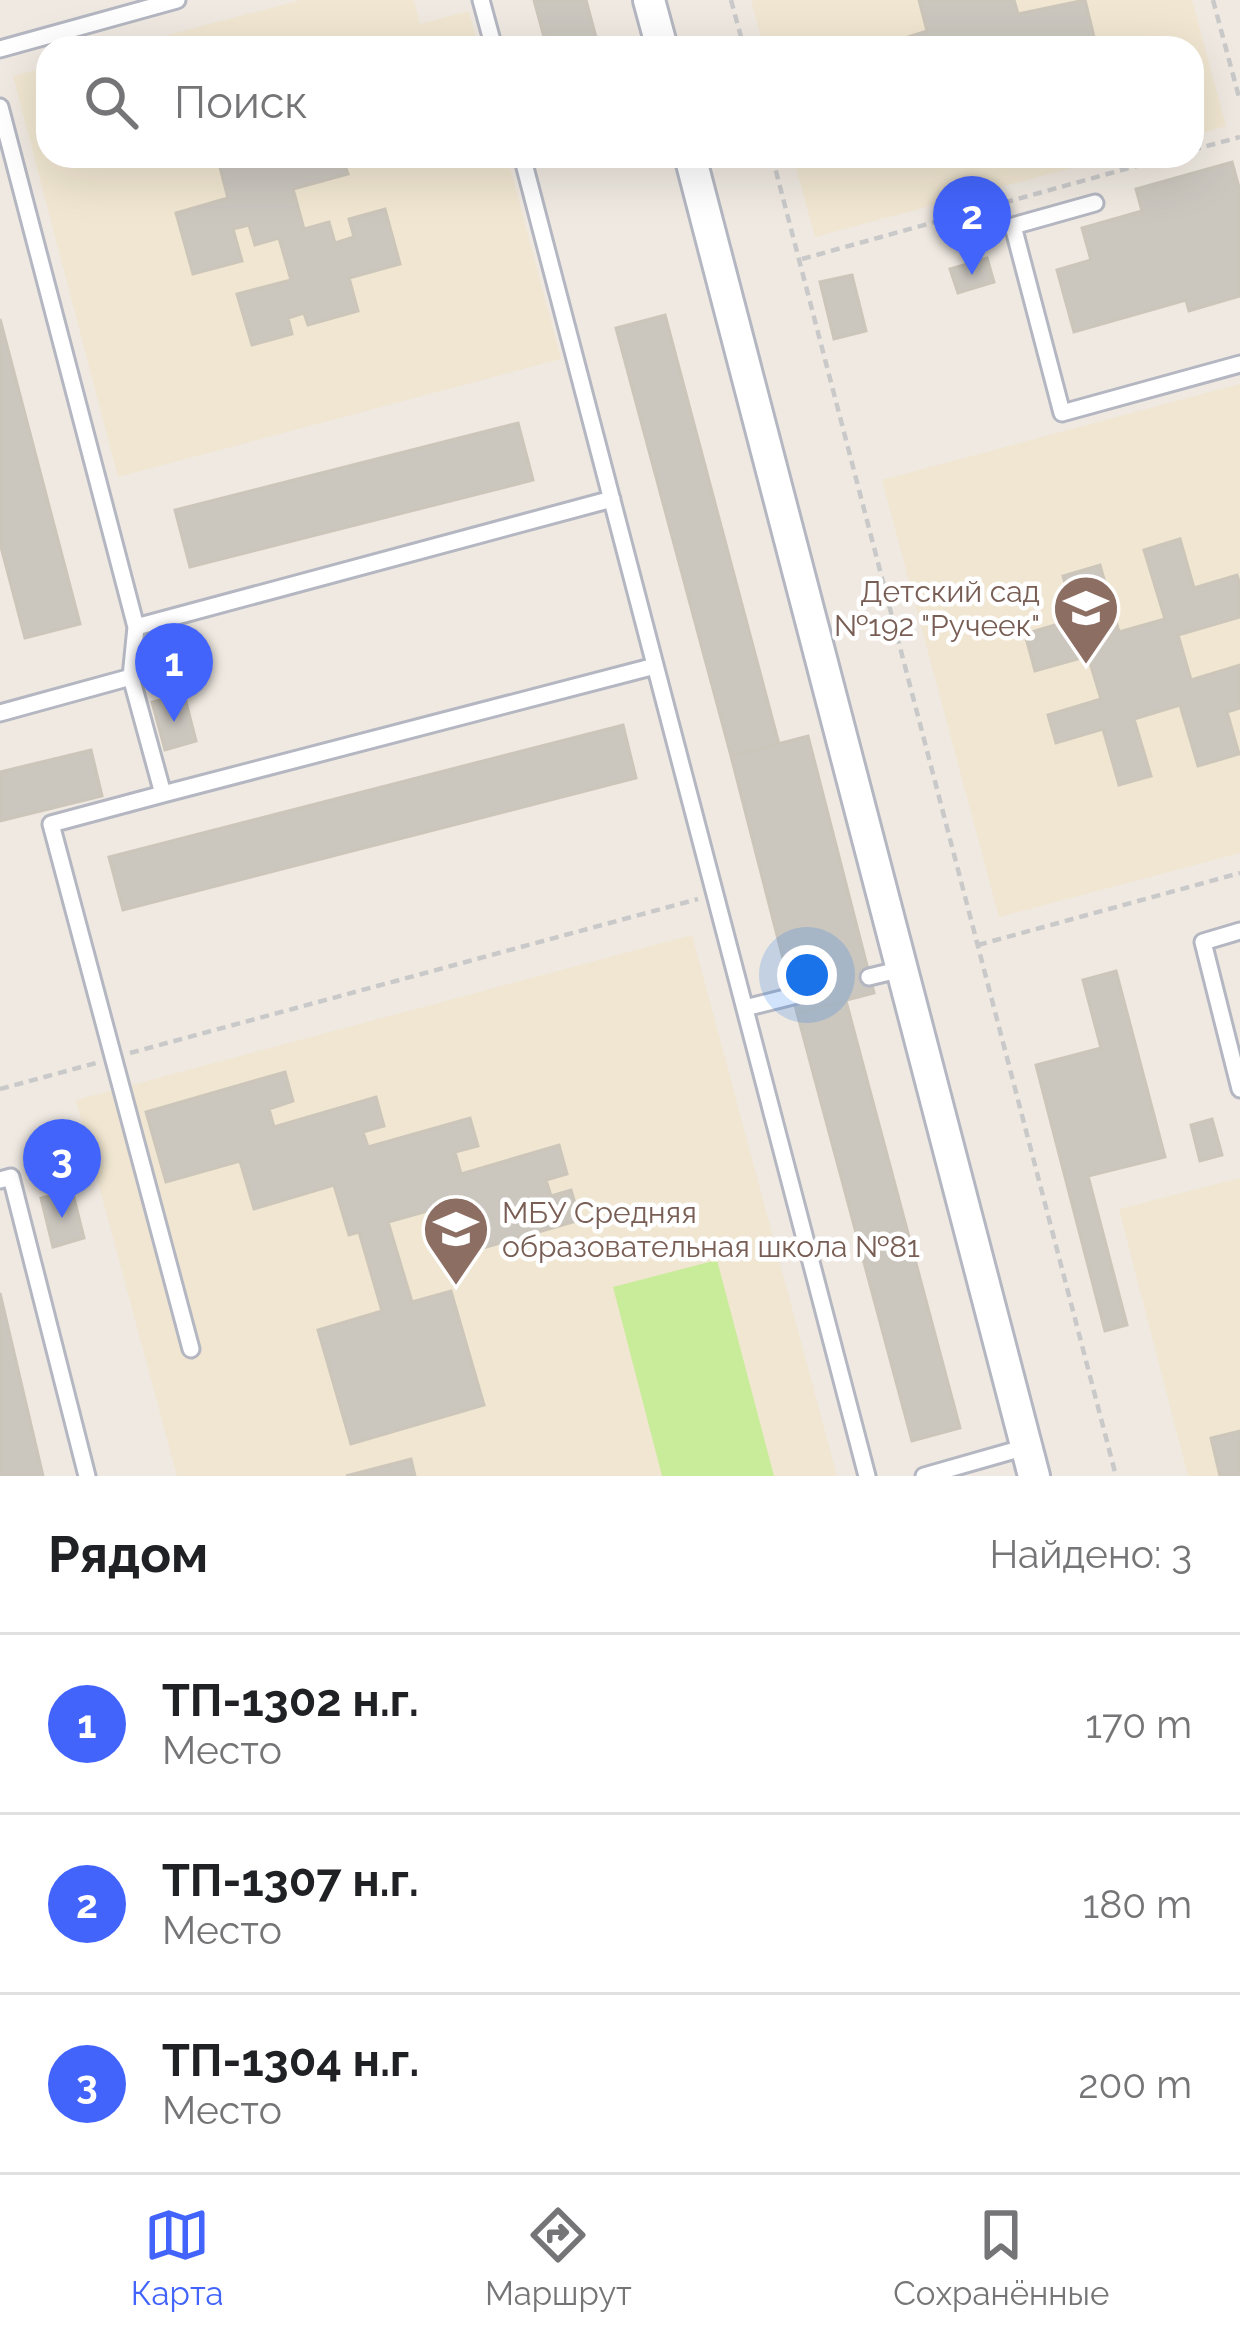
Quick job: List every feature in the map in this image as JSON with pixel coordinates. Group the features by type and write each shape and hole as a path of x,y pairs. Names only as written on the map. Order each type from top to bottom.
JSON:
{"street":[{"path":"649,0 659,36"},
{"path":"693,168 1030,1461"}],"lane":[{"path":"47,36 177,0"},
{"path":"481,0 491,36"},
{"path":"0,49 36,39"},
{"path":"0,107 136,627 131,677 163,794"},
{"path":"525,168 867,1476"},
{"path":"1095,203 1013,226 1062,413 1240,364"},
{"path":"136,627 612,500"},
{"path":"191,1349 51,824 656,666"},
{"path":"0,713 131,677"},
{"path":"1240,931 1203,942 1240,1089"},
{"path":"869,977 902,969"},
{"path":"745,1008 793,996"},
{"path":"0,1180 11,1177 87,1476"},
{"path":"924,1476 1030,1461"}],"path":[{"path":"731,0 741,36"},
{"path":"1213,0 1240,101"},
{"path":"1204,147 1240,137"},
{"path":"775,168 1116,1476"},
{"path":"799,260 1129,168"},
{"path":"978,945 1240,873"},
{"path":"0,1089 715,895"}],"shaded area":[{"path":"301,0 414,0 420,24 469,11 475,36 164,36"},
{"path":"751,0 1192,0 1202,36 761,36"},
{"path":"1204,44 1226,126 1204,132"},
{"path":"36,70 36,164 13,76"},
{"path":"37,168 510,168 561,359 118,477"},
{"path":"796,168 1071,168 815,237"},
{"name":"Детский сад №192 \"Ручеек\"","path":"1240,384 1240,853 999,917 882,480"},
{"name":"МБУ Средняя образовательная школа №81","path":"692,935 837,1476 177,1476 76,1100"},
{"path":"1240,1178 1240,1476 1188,1476 1119,1209"}],"green space":[{"path":"717,1260 774,1476 662,1476 613,1287"}],"building":[{"path":"534,0 586,0 596,36 544,36"},
{"path":"919,0 1014,0 1018,14 1085,0 1094,36 911,36 927,31"},
{"path":"1232,162 1240,191 1240,296 1189,311 1186,300 1074,332 1057,270 1091,260 1082,228 1142,211 1136,189"},
{"path":"220,168 346,168 348,174 293,189 304,229 329,222 335,243 354,237 349,219 385,209 400,264 349,278 358,311 308,325 304,313 288,318 292,334 252,345 237,294 291,280 279,238 255,245 249,225 233,229 242,261 193,274 176,213 228,198"},
{"path":"987,258 994,282 958,293 950,269"},
{"path":"852,275 866,331 834,339 820,282"},
{"path":"665,315 779,744 731,756 616,328"},
{"path":"0,319 80,624 25,638 0,543"},
{"path":"518,423 533,480 190,567 175,510"},
{"path":"1180,539 1194,588 1237,575 1240,585 1240,617 1178,635 1191,680 1240,665 1240,708 1227,712 1239,754 1198,766 1180,705 1134,719 1151,776 1119,785 1103,729 1056,743 1048,715 1101,699 1088,656 1035,671 1025,634 1075,619 1063,576 1100,565 1119,632 1165,619 1144,550"},
{"path":"184,694 196,741 165,750 152,702"},
{"path":"623,725 636,778 123,910 109,857"},
{"path":"808,736 874,993 797,1013 731,756"},
{"path":"91,750 102,796 0,821 0,772"},
{"path":"1116,971 1165,1157 1088,1176 1127,1325 1105,1331 1036,1065 1101,1048 1083,980"},
{"path":"846,1001 960,1428 912,1441 797,1013"},
{"path":"285,1072 293,1101 269,1109 274,1127 376,1097 384,1126 363,1132 368,1147 470,1118 478,1146 455,1152 461,1174 559,1145 567,1174 546,1180 551,1196 571,1190 580,1220 445,1259 431,1210 388,1222 412,1302 451,1291 484,1405 351,1444 318,1330 382,1311 359,1232 349,1235 334,1185 254,1209 240,1161 166,1182 146,1112"},
{"path":"1212,1119 1222,1155 1200,1161 1191,1125"},
{"path":"72,1190 84,1238 53,1247 41,1198"},
{"path":"0,1293 43,1476 0,1476"},
{"path":"1240,1431 1240,1476 1220,1476 1211,1438"},
{"path":"411,1459 415,1476 346,1476"}],"place":[{"name":"ТП-1307 н.г.","path":"972,275"},
{"name":"Детский сад №192 \"Ручеек\"","path":"1086,667"},
{"name":"ТП-1302 н.г.","path":"174,722"},
{"name":"ТП-1304 н.г.","path":"62,1218"},
{"name":"МБУ Средняя образовательная школа №81","path":"456,1288"}]}
